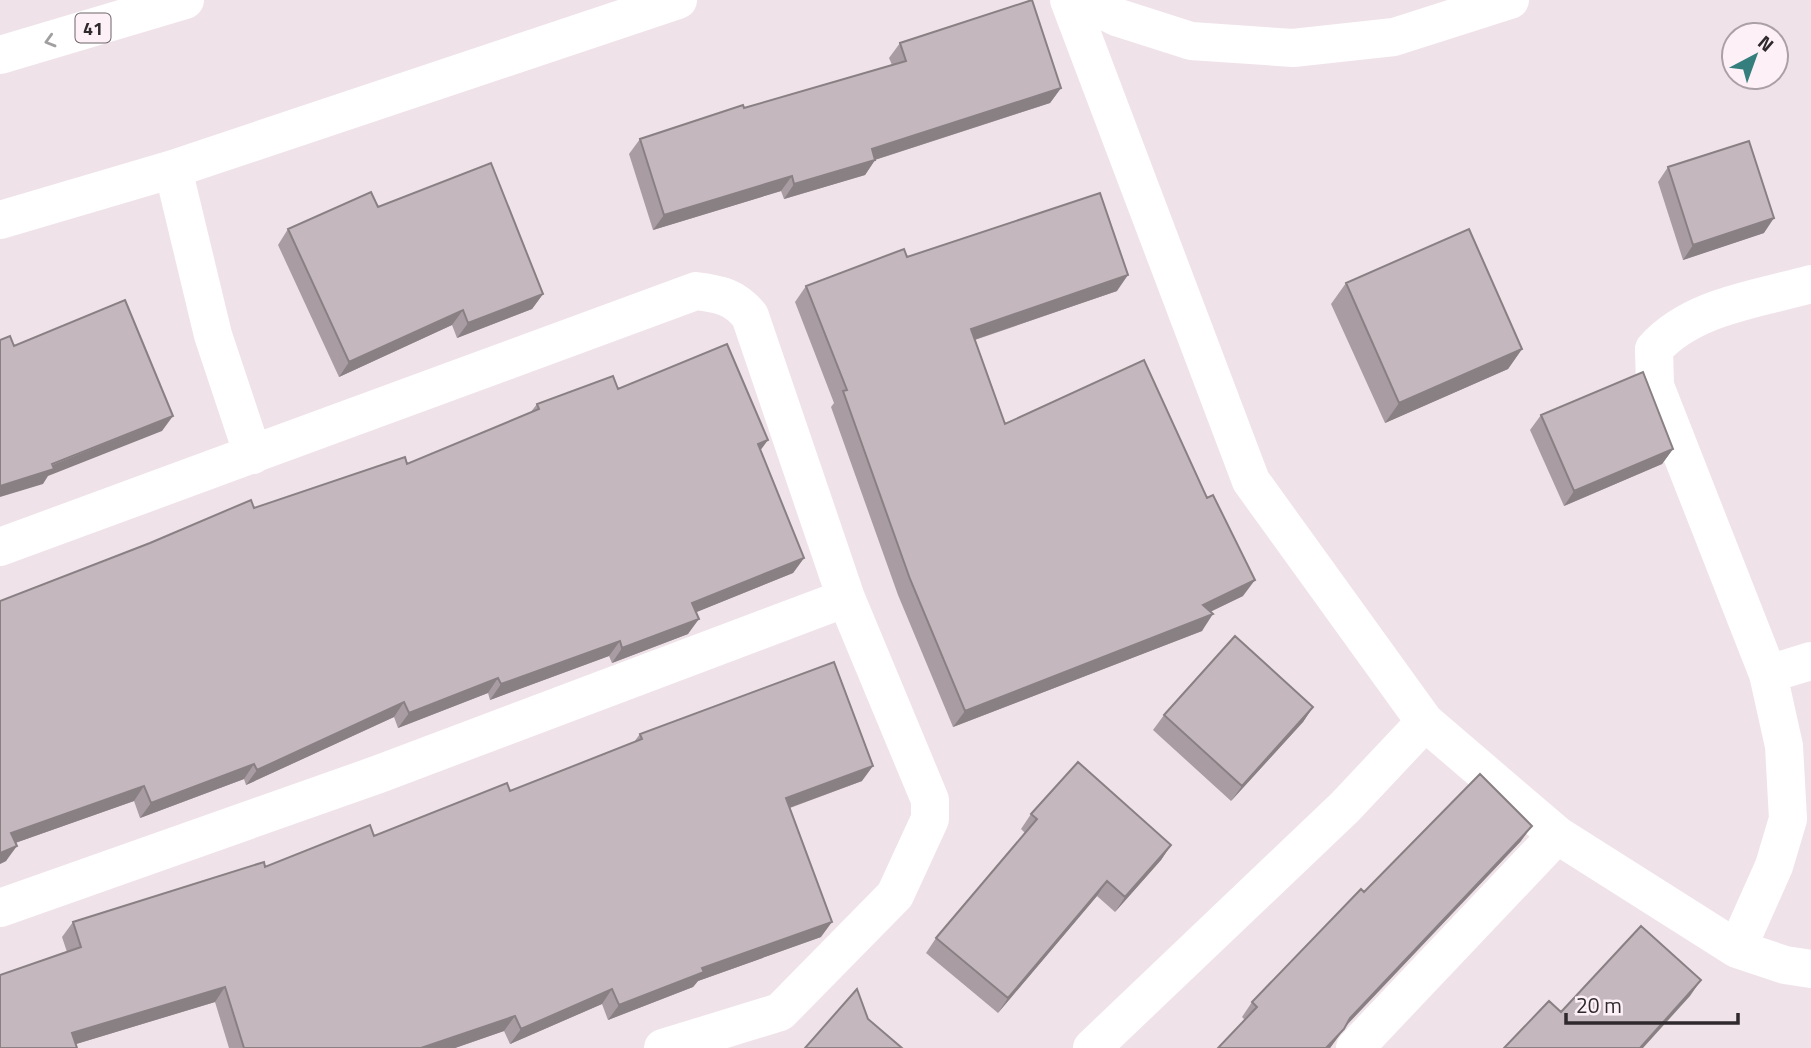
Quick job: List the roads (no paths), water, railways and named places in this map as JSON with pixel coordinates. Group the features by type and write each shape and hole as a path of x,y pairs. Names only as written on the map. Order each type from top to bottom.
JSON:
{"main road":[{"name":"41","path":"0,55 186,0"},
{"path":"0,220 173,169 678,0"},
{"path":"1069,0 1251,481 1425,722 1557,835 1737,949 1785,965 1811,969"},
{"path":"1081,0 1119,18 1191,41 1293,48 1394,37 1510,0"},
{"path":"173,169 213,335 253,455"},
{"path":"1737,949 1774,866 1788,819 1784,746 1768,674 1655,386 1654,349 1665,336 1696,316 1811,284"},
{"path":"0,547 696,291 719,293 738,302 750,316 846,598 930,800 930,819 895,895 780,1012 663,1048"},
{"path":"0,908 379,774 846,598"},
{"path":"1768,674 1811,661"},
{"path":"1092,1048 1345,807 1425,722"},
{"path":"1355,1048 1557,835"}]}
